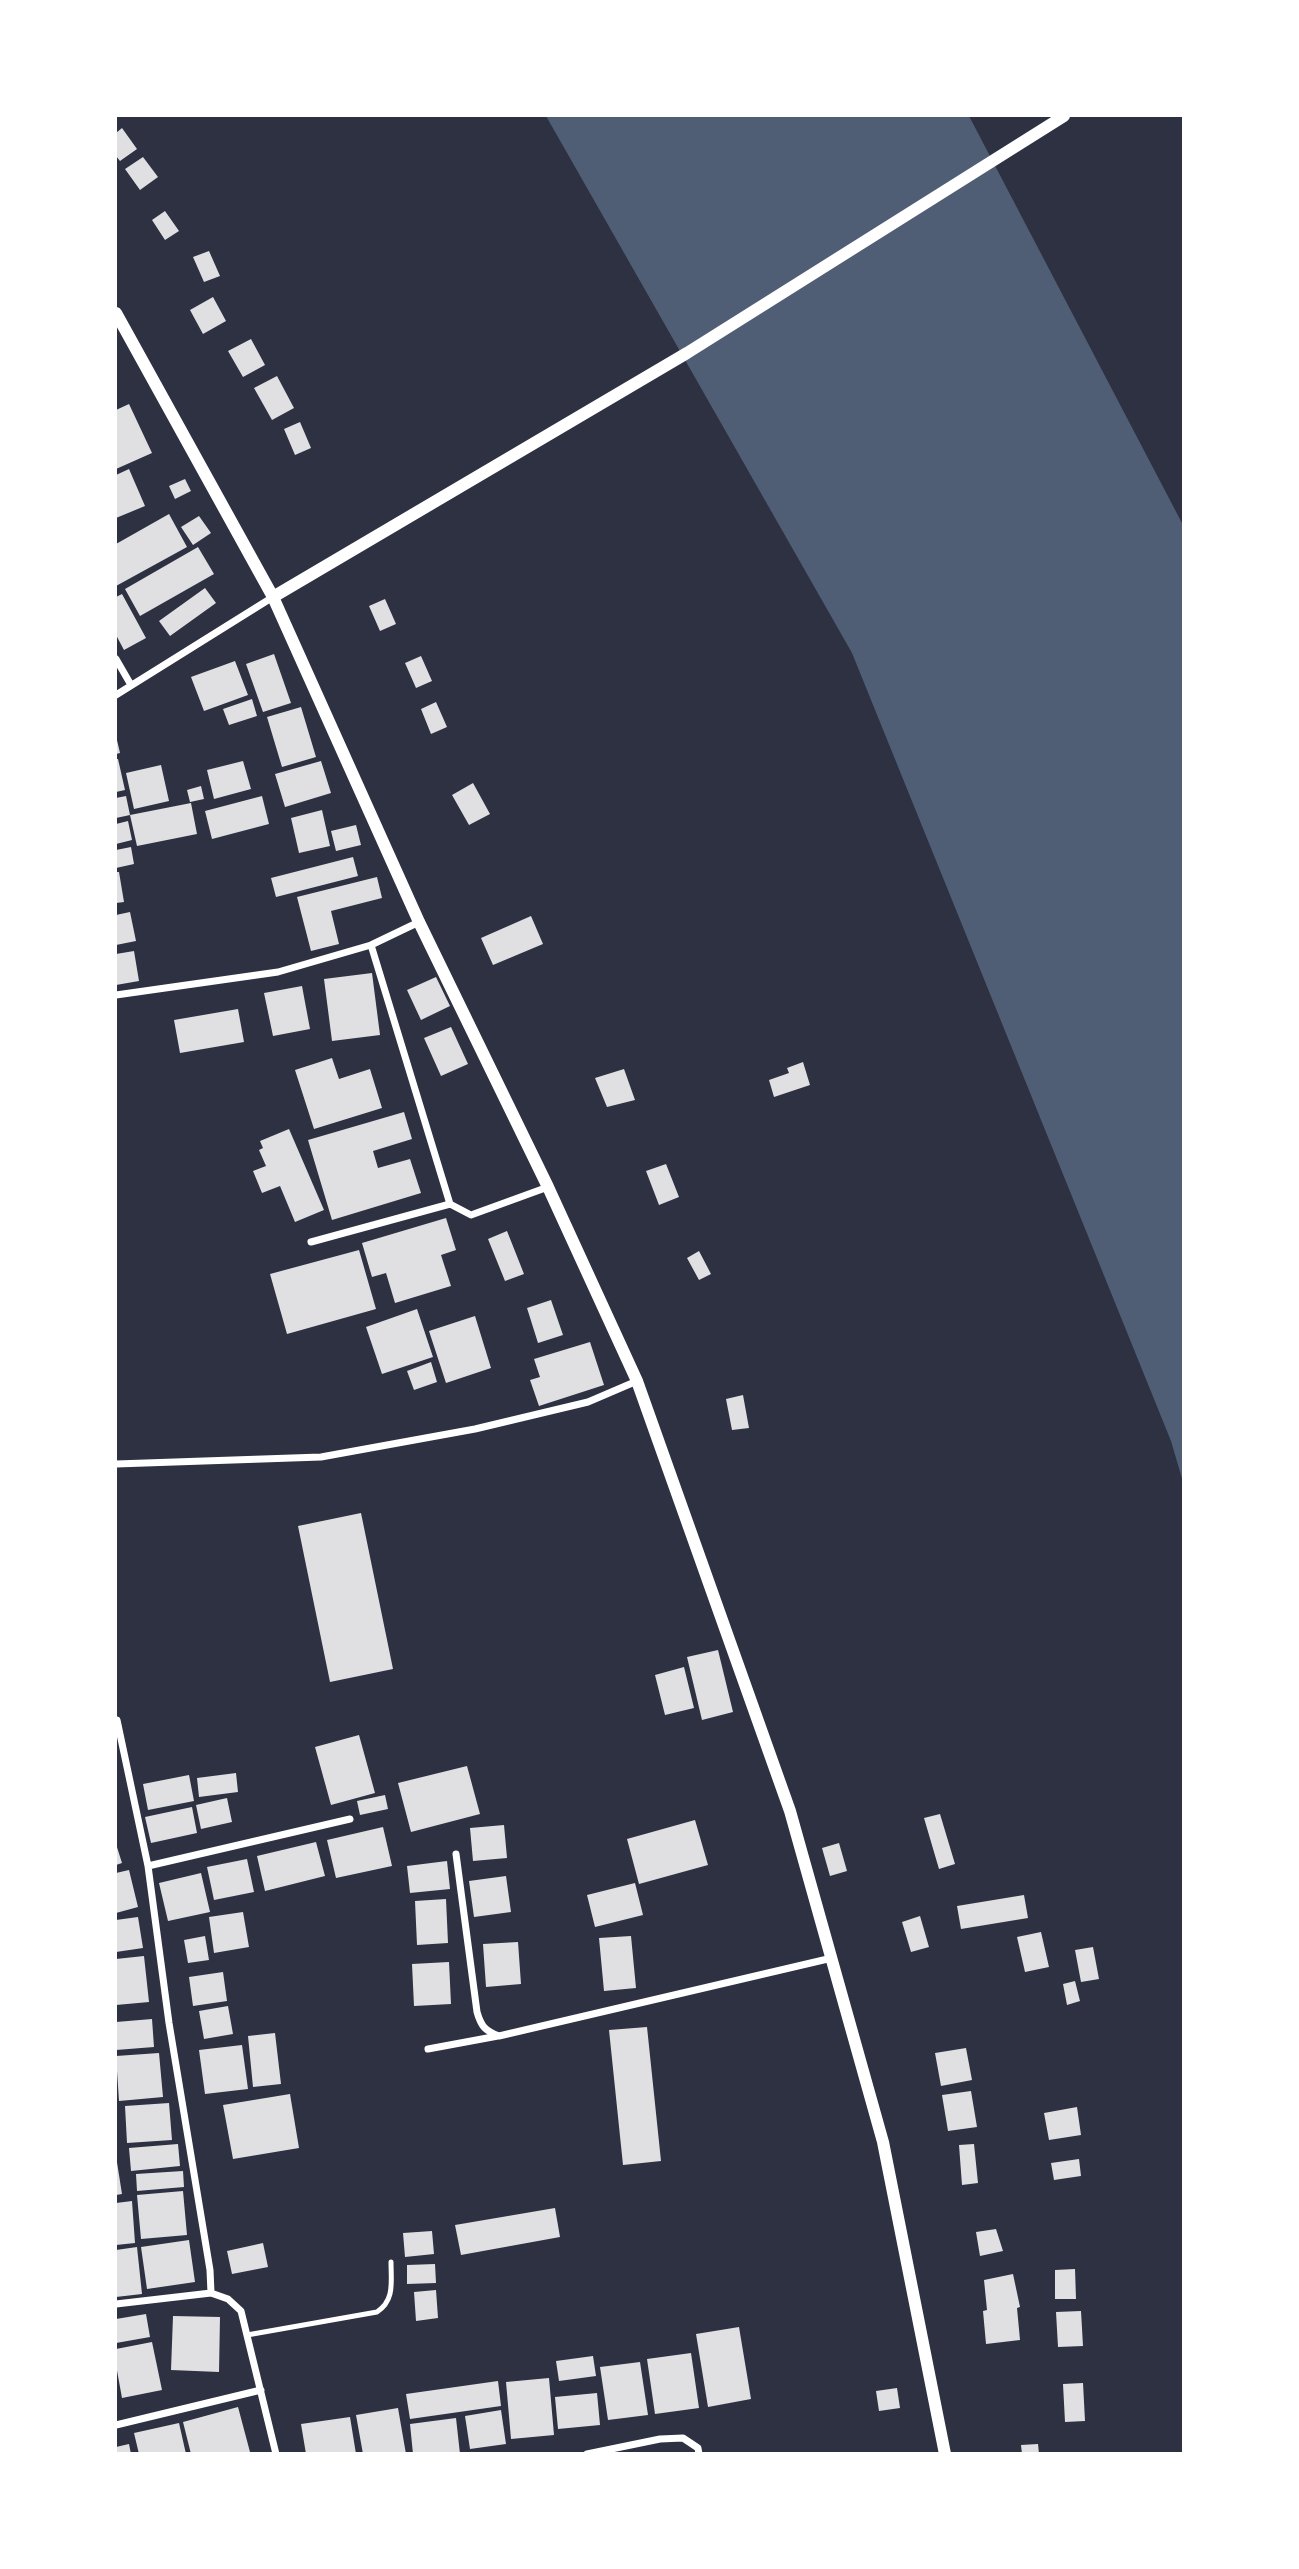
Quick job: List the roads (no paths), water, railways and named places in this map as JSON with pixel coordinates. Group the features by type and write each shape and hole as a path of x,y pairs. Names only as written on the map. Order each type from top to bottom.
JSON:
{"street":[{"path":"116,695 273,597 687,353 1064,116"},
{"path":"116,313 273,597 419,922 548,1186 637,1381 790,1811 883,2142 945,2454"},
{"path":"116,659 131,685"},
{"path":"116,995 278,972 371,945 419,922"},
{"path":"371,945 450,1204"},
{"path":"311,1242 450,1204 471,1215 548,1186"},
{"path":"116,1464 321,1457 475,1430 588,1402 637,1381"},
{"path":"117,1720 148,1866 169,2023 210,2270 211,2293"},
{"path":"148,1866 350,1819"},
{"path":"456,1854 477,2012 481,2025 487,2032 499,2036"},
{"path":"428,2049 499,2036 832,1958"},
{"path":"116,2304 211,2293 234,2303 241,2311 276,2454"},
{"path":"116,2425 261,2390"},
{"path":"587,2454 660,2439 683,2438 698,2448 699,2454"}],"lane":[{"path":"247,2335 377,2312 391,2297 391,2262"}],"water":[{"path":"546,116 969,116 1183,525 1183,1482 1171,1441 852,653"}]}
